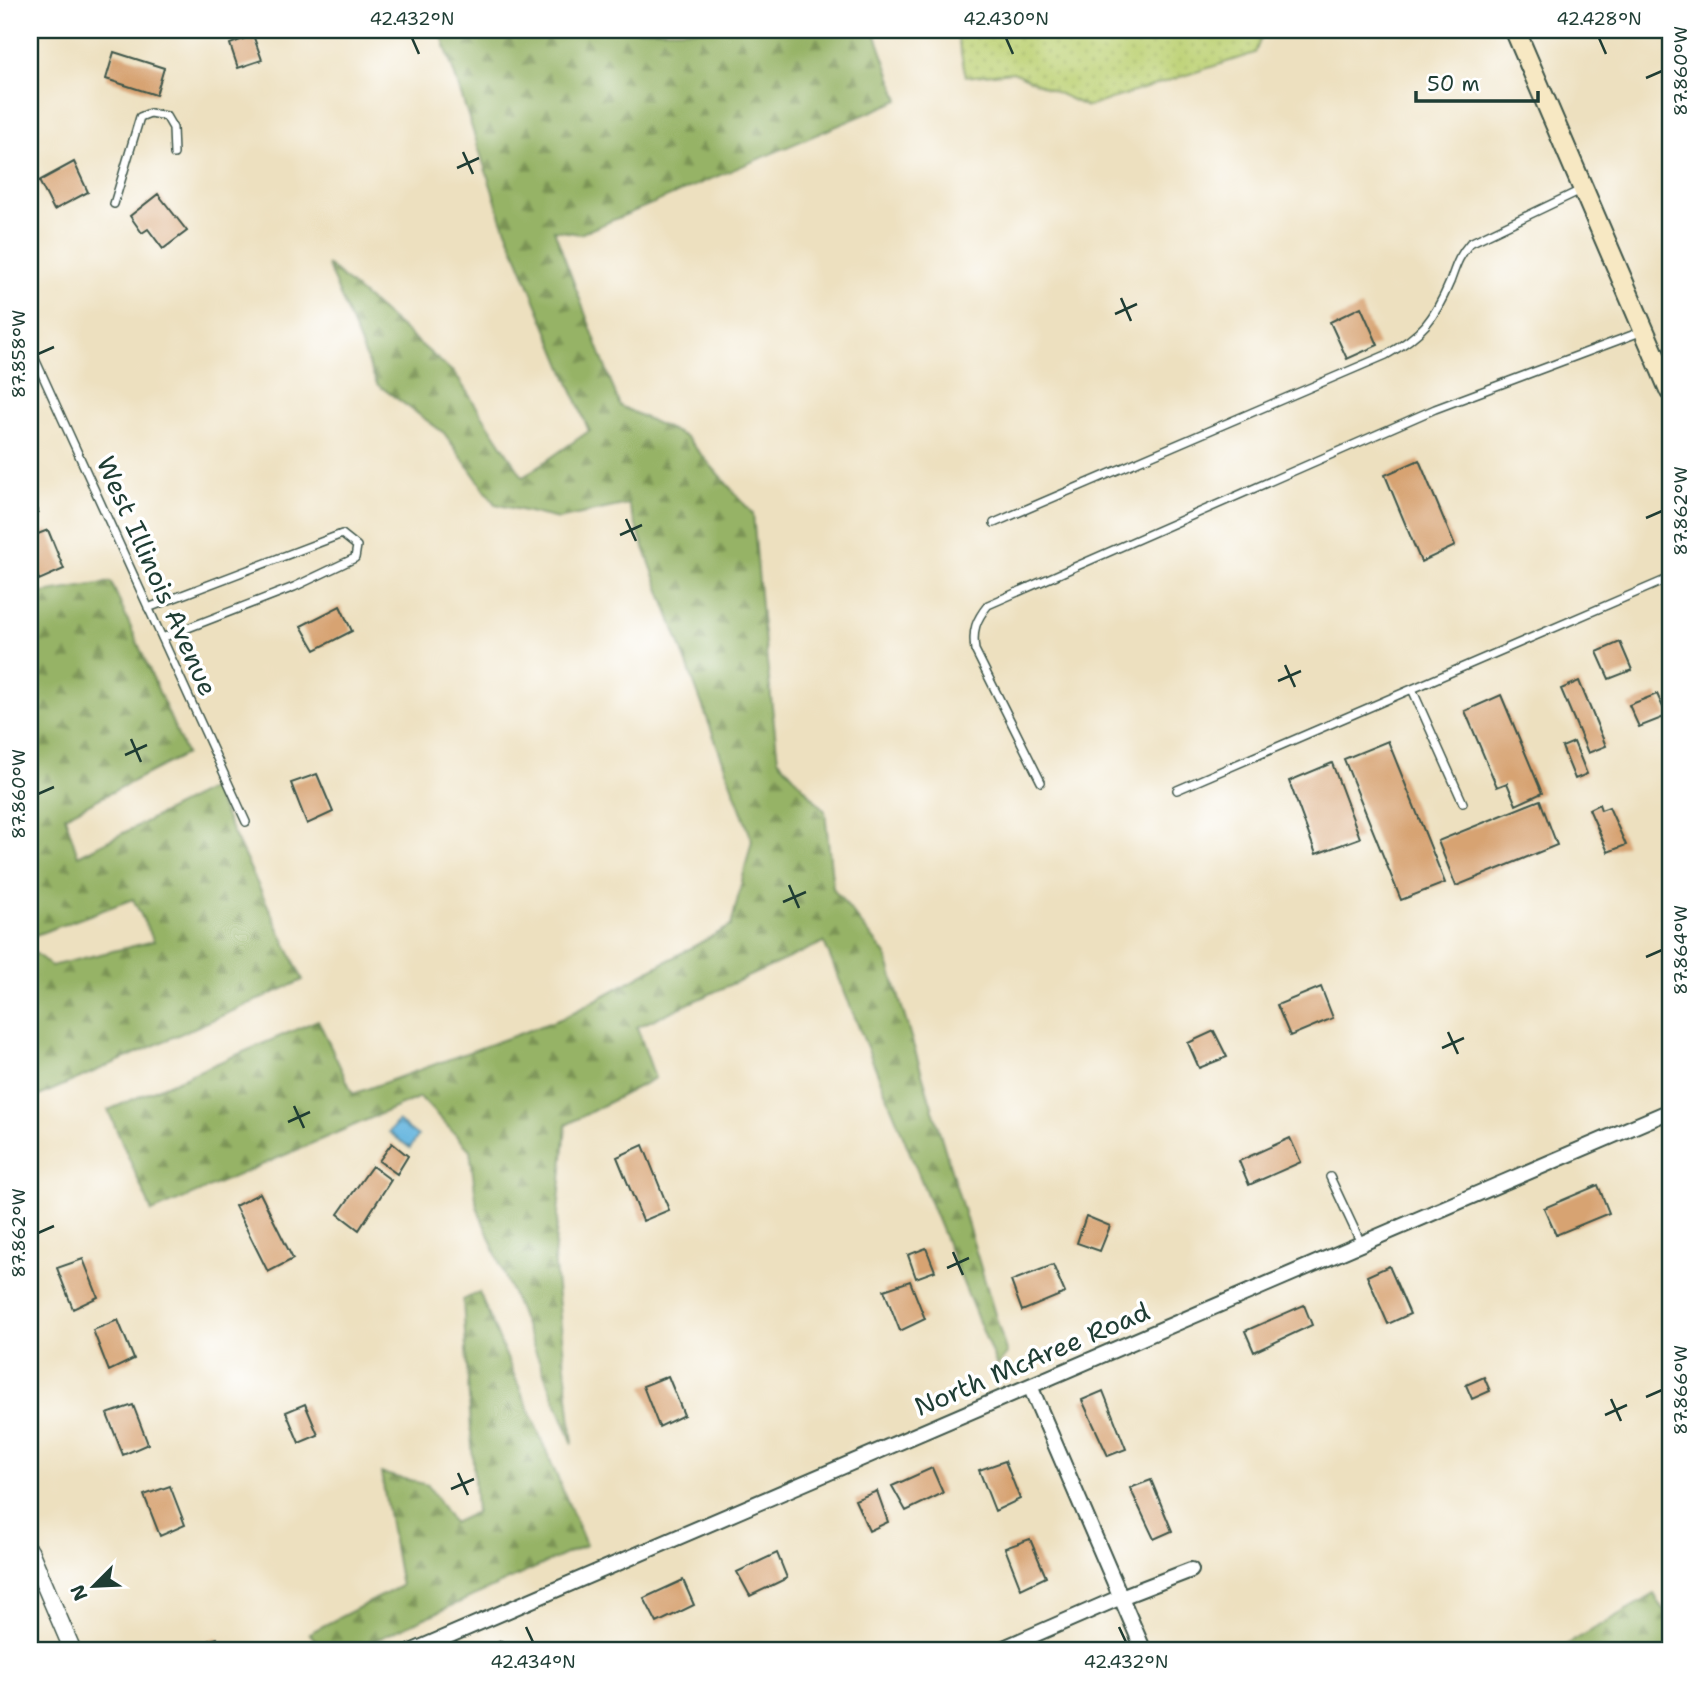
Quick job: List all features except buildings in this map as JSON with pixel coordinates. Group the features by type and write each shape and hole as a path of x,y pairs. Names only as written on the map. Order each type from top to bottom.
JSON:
{"main road":[{"path":"1515,30 1670,391"}],"street":[{"name":"North McAree Road","path":"413,1651 1670,1111"},
{"path":"1030,1387 1144,1651"},
{"path":"30,1551 73,1651"},
{"path":"997,1651 1191,1570"}],"lane":[{"path":"114,204 140,117 150,113 166,116 173,128 174,154"},
{"path":"994,523 1386,355 1412,340 1433,317 1459,256 1470,243 1583,189"},
{"path":"1041,782 975,650 972,633 978,617 988,605 1435,409 1644,331"},
{"name":"West Illinois Avenue","path":"30,348 246,822"},
{"path":"148,608 342,534 357,546 355,558 294,587 162,638"},
{"path":"1177,790 1670,578"},
{"path":"1412,689 1463,803"},
{"path":"1330,1177 1362,1244"}],"green space":[{"path":"440,30 874,30 899,100 580,234 554,230 620,406 686,437 753,514 778,759 825,811 833,888 886,955 1007,1354 997,1366 824,942 637,1027 655,1078 566,1125 554,1258 573,1444 477,1207 470,1150 420,1097 152,1212 108,1110 318,1020 353,1094 563,1018 731,926 752,840 628,504 558,519 495,504 444,433 377,384 327,264 455,374 523,477 589,431 502,220"},
{"path":"956,30 1264,30 1255,53 1087,107 1013,72 966,77"},
{"path":"111,582 186,754 65,816 78,856 212,788 303,980 30,1100 30,953 34,952 51,966 154,941 133,899 30,937 30,595"},
{"path":"479,1292 586,1545 352,1651 325,1651 309,1633 401,1586 381,1473 428,1485 453,1523 476,1512 463,1300"},
{"path":"1654,1594 1670,1620 1670,1651 1556,1651"}],"water":[{"path":"398,1121 418,1136 410,1148 389,1132"}]}
